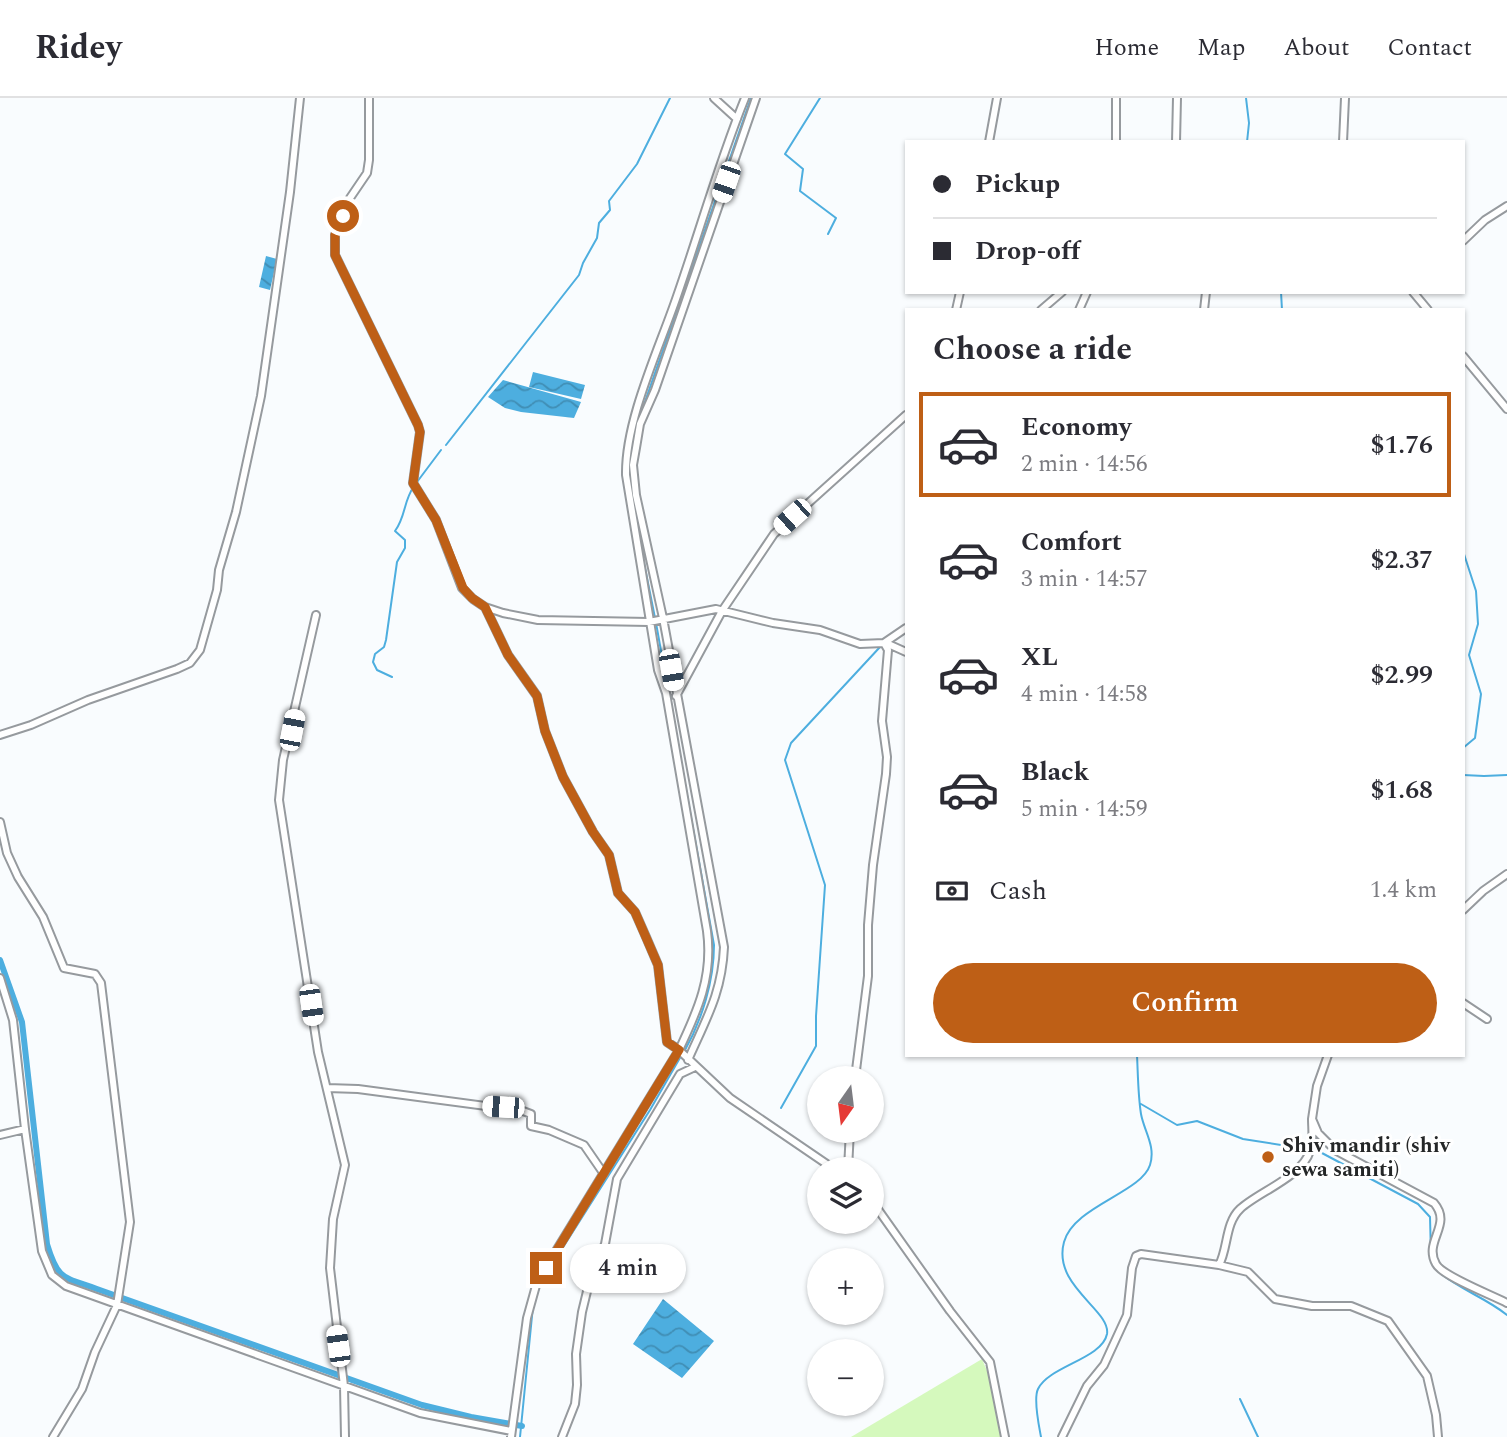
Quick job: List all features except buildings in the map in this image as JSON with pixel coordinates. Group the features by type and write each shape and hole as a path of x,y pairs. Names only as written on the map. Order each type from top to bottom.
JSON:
{"street":[{"path":"0,734 177,669 190,663 200,650 236,512 261,396 290,192 299,98"},
{"path":"369,98 367,173 351,198 335,235 335,255 418,425 420,432 413,483 436,520 463,588 472,598 485,607 538,620 649,622 711,609 820,630 860,644 884,643 905,652"},
{"path":"715,98 737,119"},
{"path":"683,1054 706,981 710,953 666,693 658,670 649,622 626,475 628,443 745,98"},
{"path":"0,978 13,1020 42,1251 47,1268 57,1281 420,1413 511,1433 532,1294 537,1282 683,1054 715,999 723,974 724,947 636,495 633,465 640,424 655,390 756,98"},
{"path":"989,140 997,98"},
{"path":"1116,98 1116,140"},
{"path":"1176,140 1177,98"},
{"path":"1343,140 1345,98"},
{"path":"1465,239 1485,220 1507,206"},
{"path":"1043,308 1060,294"},
{"path":"1465,358 1507,409"},
{"path":"676,696 722,611 774,534 905,416"},
{"path":"485,607 508,655 537,696 545,731 563,777 609,855 618,893 631,906 641,924 658,965 667,1042 730,1098 816,1157"},
{"path":"316,615 283,760 279,800 318,1052 345,1165 333,1219 330,1268 344,1385 345,1437"},
{"path":"884,643 905,629"},
{"path":"857,1066 868,976 868,925 873,865 886,765 882,721 888,650 884,643"},
{"path":"0,822 7,853 18,877 43,917 64,968 94,974 101,983 130,1222 118,1305 95,1352 82,1389 53,1437"},
{"path":"1465,907 1507,874"},
{"path":"1465,1004 1487,1018"},
{"path":"1219,1265 1233,1219 1239,1210 1280,1182 1310,1154 1317,1086 1327,1057"},
{"path":"562,1437 575,1404 576,1354 582,1312 590,1279 605,1244 617,1179 680,1074 695,1067"},
{"path":"327,1088 358,1089 523,1111 531,1114 531,1126 549,1130 584,1145 604,1174"},
{"path":"1312,1119 1318,1133 1335,1150 1434,1203 1441,1211 1441,1221 1432,1248 1436,1266 1454,1278 1507,1303"},
{"path":"0,1135 25,1129"},
{"path":"884,1218 990,1362 1005,1437"},
{"path":"1062,1437 1087,1386 1104,1365 1127,1315 1132,1268 1136,1256 1141,1254 1248,1272 1275,1299 1312,1306 1352,1306 1388,1321 1427,1376 1438,1437"}],"green space":[{"path":"982,1359 990,1378 1001,1437 851,1437"}],"water":[{"path":"266,256 277,259 270,290 259,287"},
{"path":"533,372 585,385 581,399 529,387"},
{"path":"503,380 581,402 574,418 505,408 488,397"},
{"path":"663,1299 714,1341 682,1378 633,1344"}],"waterway":[{"path":"446,445 579,275 597,238 599,223 610,210 609,201 637,164 670,98"},
{"path":"640,416 751,98"},
{"path":"820,98 785,154 803,169 800,191 836,218 828,234"},
{"path":"1246,98 1249,123 1247,140"},
{"path":"1281,294 1282,308"},
{"path":"417,482 441,450"},
{"path":"392,677 377,670 373,662 375,654 384,647 386,640 397,562 405,548 405,540 395,531 414,486"},
{"path":"639,538 655,618"},
{"path":"1465,557 1476,591 1478,624 1469,655 1481,694 1475,738 1465,746"},
{"path":"656,623 714,945 706,1000 684,1052"},
{"path":"781,1108 816,1046 825,885 785,760 791,743 880,647"},
{"path":"1465,775 1507,775"},
{"path":"0,960 22,1022 47,1244 55,1265 64,1276 422,1405 522,1426"},
{"path":"536,1297 541,1282 681,1056"},
{"path":"1041,1437 1036,1406 1038,1389 1053,1374 1096,1350 1107,1334 1106,1325 1066,1272 1064,1242 1080,1219 1134,1184 1150,1165 1152,1151 1141,1114 1137,1057"},
{"path":"1141,1104 1177,1125 1197,1121 1243,1139 1306,1149"},
{"path":"1312,1150 1418,1204 1430,1217 1431,1256"},
{"path":"1440,1273 1507,1315"},
{"path":"520,1437 533,1306"},
{"path":"1240,1399 1258,1437"}],"place":[{"name":"Shiv mandir (shiv sewa samiti)","path":"1268,1157"}],"route":[{"path":"343,216 335,235 335,255 420,432 413,483 436,520 456,576 472,598 485,607 508,655 537,696 551,750 563,777 593,832 604,845 611,862 614,885 635,912 658,965 667,1042 679,1050 546,1268"}]}
